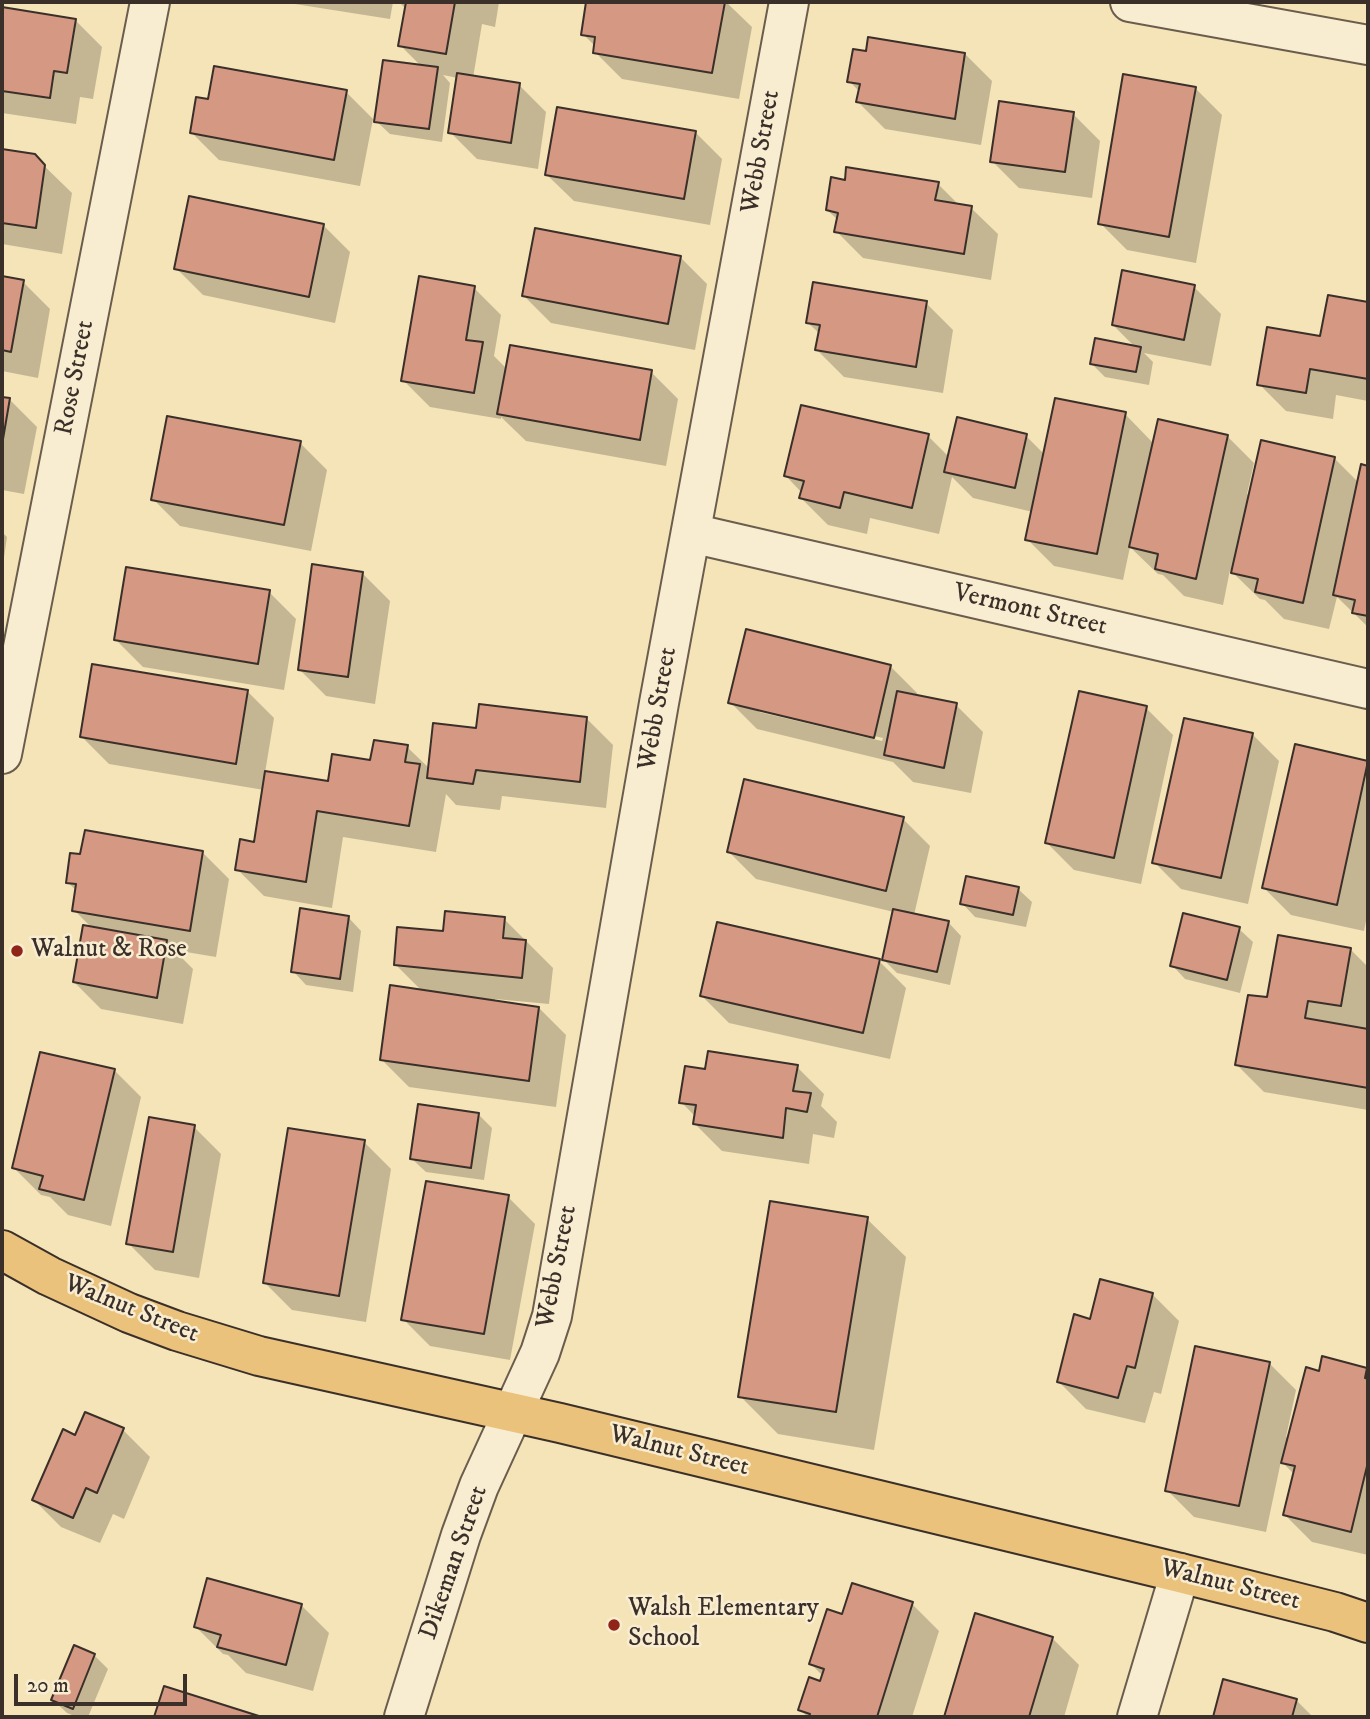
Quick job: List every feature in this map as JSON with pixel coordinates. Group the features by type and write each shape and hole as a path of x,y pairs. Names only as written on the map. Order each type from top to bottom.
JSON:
{"main road":[{"name":"Walnut Street","path":"2,1250 49,1276 129,1313 214,1343 314,1369 514,1412 1180,1573 1335,1612 1368,1623"}],"street":[{"name":"Rose Street","path":"2,754 150,2"},
{"name":"Webb Street","path":"514,1412 540,1353 552,1316 659,704 789,2"},
{"path":"1130,2 1368,45"},
{"name":"Vermont Street","path":"691,533 1368,689"},
{"name":"Dikeman Street","path":"404,1717 461,1535 514,1412"},
{"path":"1137,1717 1180,1573"}],"building":[{"path":"406,2 455,2 446,54 398,46"},
{"path":"586,2 725,2 712,73 593,53 595,37 581,35"},
{"path":"2,7 76,19 67,73 54,71 50,98 2,91"},
{"path":"868,37 965,53 955,119 856,102 860,84 847,82 853,49 866,51"},
{"path":"383,60 438,67 429,129 374,122"},
{"path":"214,66 347,90 334,160 190,133 196,97 208,99"},
{"path":"457,73 520,83 511,143 448,133"},
{"path":"1123,74 1196,87 1169,237 1098,224"},
{"path":"999,101 1074,112 1065,172 990,162"},
{"path":"557,107 696,131 684,199 545,175"},
{"path":"2,149 35,154 45,165 36,228 2,223"},
{"path":"846,167 939,182 935,200 972,206 964,254 834,232 838,213 826,210 831,177 845,180"},
{"path":"189,196 324,224 309,297 174,269"},
{"path":"535,228 681,256 668,324 522,296"},
{"path":"1122,270 1195,285 1184,340 1112,325"},
{"path":"2,276 24,280 11,352 2,350"},
{"path":"419,276 475,286 466,340 483,342 474,393 401,381"},
{"path":"813,282 927,301 916,367 815,350 820,325 806,323"},
{"path":"1328,295 1368,302 1368,379 1310,369 1306,393 1257,385 1267,327 1320,336"},
{"path":"1095,338 1141,347 1136,372 1090,364"},
{"path":"510,345 652,370 640,440 497,414"},
{"path":"2,397 10,398 2,445"},
{"path":"1055,398 1126,412 1097,554 1025,540"},
{"path":"801,405 929,434 912,508 844,492 840,508 799,498 804,481 784,476"},
{"path":"167,416 301,441 284,525 151,500"},
{"path":"957,417 1027,434 1015,488 944,472"},
{"path":"1158,419 1228,435 1196,579 1155,569 1158,554 1129,547"},
{"path":"1261,440 1335,457 1303,603 1255,592 1258,579 1231,573"},
{"path":"1361,464 1368,466 1368,616 1352,613 1355,600 1333,595"},
{"path":"312,564 363,572 348,677 298,670"},
{"path":"126,567 270,590 258,664 114,640"},
{"path":"746,629 891,665 874,738 728,703"},
{"path":"92,664 248,690 236,764 80,737"},
{"path":"897,691 957,703 944,768 884,755"},
{"path":"1079,691 1147,706 1114,858 1045,843"},
{"path":"479,704 587,717 580,782 476,770 473,784 427,778 433,723 476,728"},
{"path":"1184,718 1253,733 1221,878 1152,863"},
{"path":"374,740 408,745 405,762 420,764 409,826 317,811 306,882 235,870 240,839 254,842 265,771 328,781 332,754 370,760"},
{"path":"1295,744 1368,761 1337,905 1262,888"},
{"path":"744,779 904,817 886,891 727,852"},
{"path":"85,830 203,851 190,931 72,911 76,884 66,883 70,853 80,854"},
{"path":"966,876 1019,887 1013,915 960,904"},
{"path":"300,908 349,916 340,979 291,972"},
{"path":"893,909 949,921 937,972 882,960"},
{"path":"445,911 505,917 503,938 526,940 522,978 394,965 397,927 443,931"},
{"path":"1183,913 1240,927 1227,980 1170,966"},
{"path":"717,922 880,959 863,1033 700,996"},
{"path":"83,925 167,940 157,998 73,982"},
{"path":"1278,935 1351,948 1341,1006 1308,1001 1305,1018 1368,1029 1368,1088 1235,1065 1248,995 1267,997"},
{"path":"390,985 539,1007 529,1081 380,1060"},
{"path":"708,1051 798,1065 793,1091 811,1093 807,1112 786,1108 783,1138 693,1124 696,1105 679,1103 685,1066 705,1069"},
{"path":"40,1052 115,1069 84,1200 39,1189 43,1176 12,1168"},
{"path":"418,1104 479,1113 471,1168 410,1159"},
{"path":"149,1117 195,1125 173,1252 126,1244"},
{"path":"288,1128 365,1140 339,1296 263,1283"},
{"path":"426,1181 509,1195 484,1334 401,1320"},
{"path":"770,1201 868,1217 836,1412 738,1397"},
{"path":"1100,1279 1153,1293 1135,1368 1127,1366 1118,1398 1057,1382 1074,1314 1090,1319"},
{"path":"1195,1346 1270,1362 1239,1506 1165,1491"},
{"path":"1322,1356 1367,1368 1365,1378 1368,1379 1368,1462 1351,1532 1283,1515 1295,1466 1281,1463 1306,1367 1319,1371"},
{"path":"85,1412 124,1428 97,1493 86,1488 73,1518 32,1500 63,1429 75,1435"},
{"path":"207,1578 302,1604 286,1665 217,1647 221,1635 194,1627"},
{"path":"852,1583 913,1602 877,1717 809,1717 810,1714 798,1710 809,1677 820,1681 824,1669 809,1664 827,1609 842,1614"},
{"path":"975,1613 1053,1637 1029,1717 944,1717"},
{"path":"74,1645 95,1654 73,1709 51,1700"},
{"path":"1223,1679 1297,1699 1292,1717 1213,1717"},
{"path":"164,1686 262,1717 154,1717"}],"place":[{"name":"Walnut & Rose","path":"17,951"},
{"name":"Walsh Elementary School","path":"614,1625"}]}
